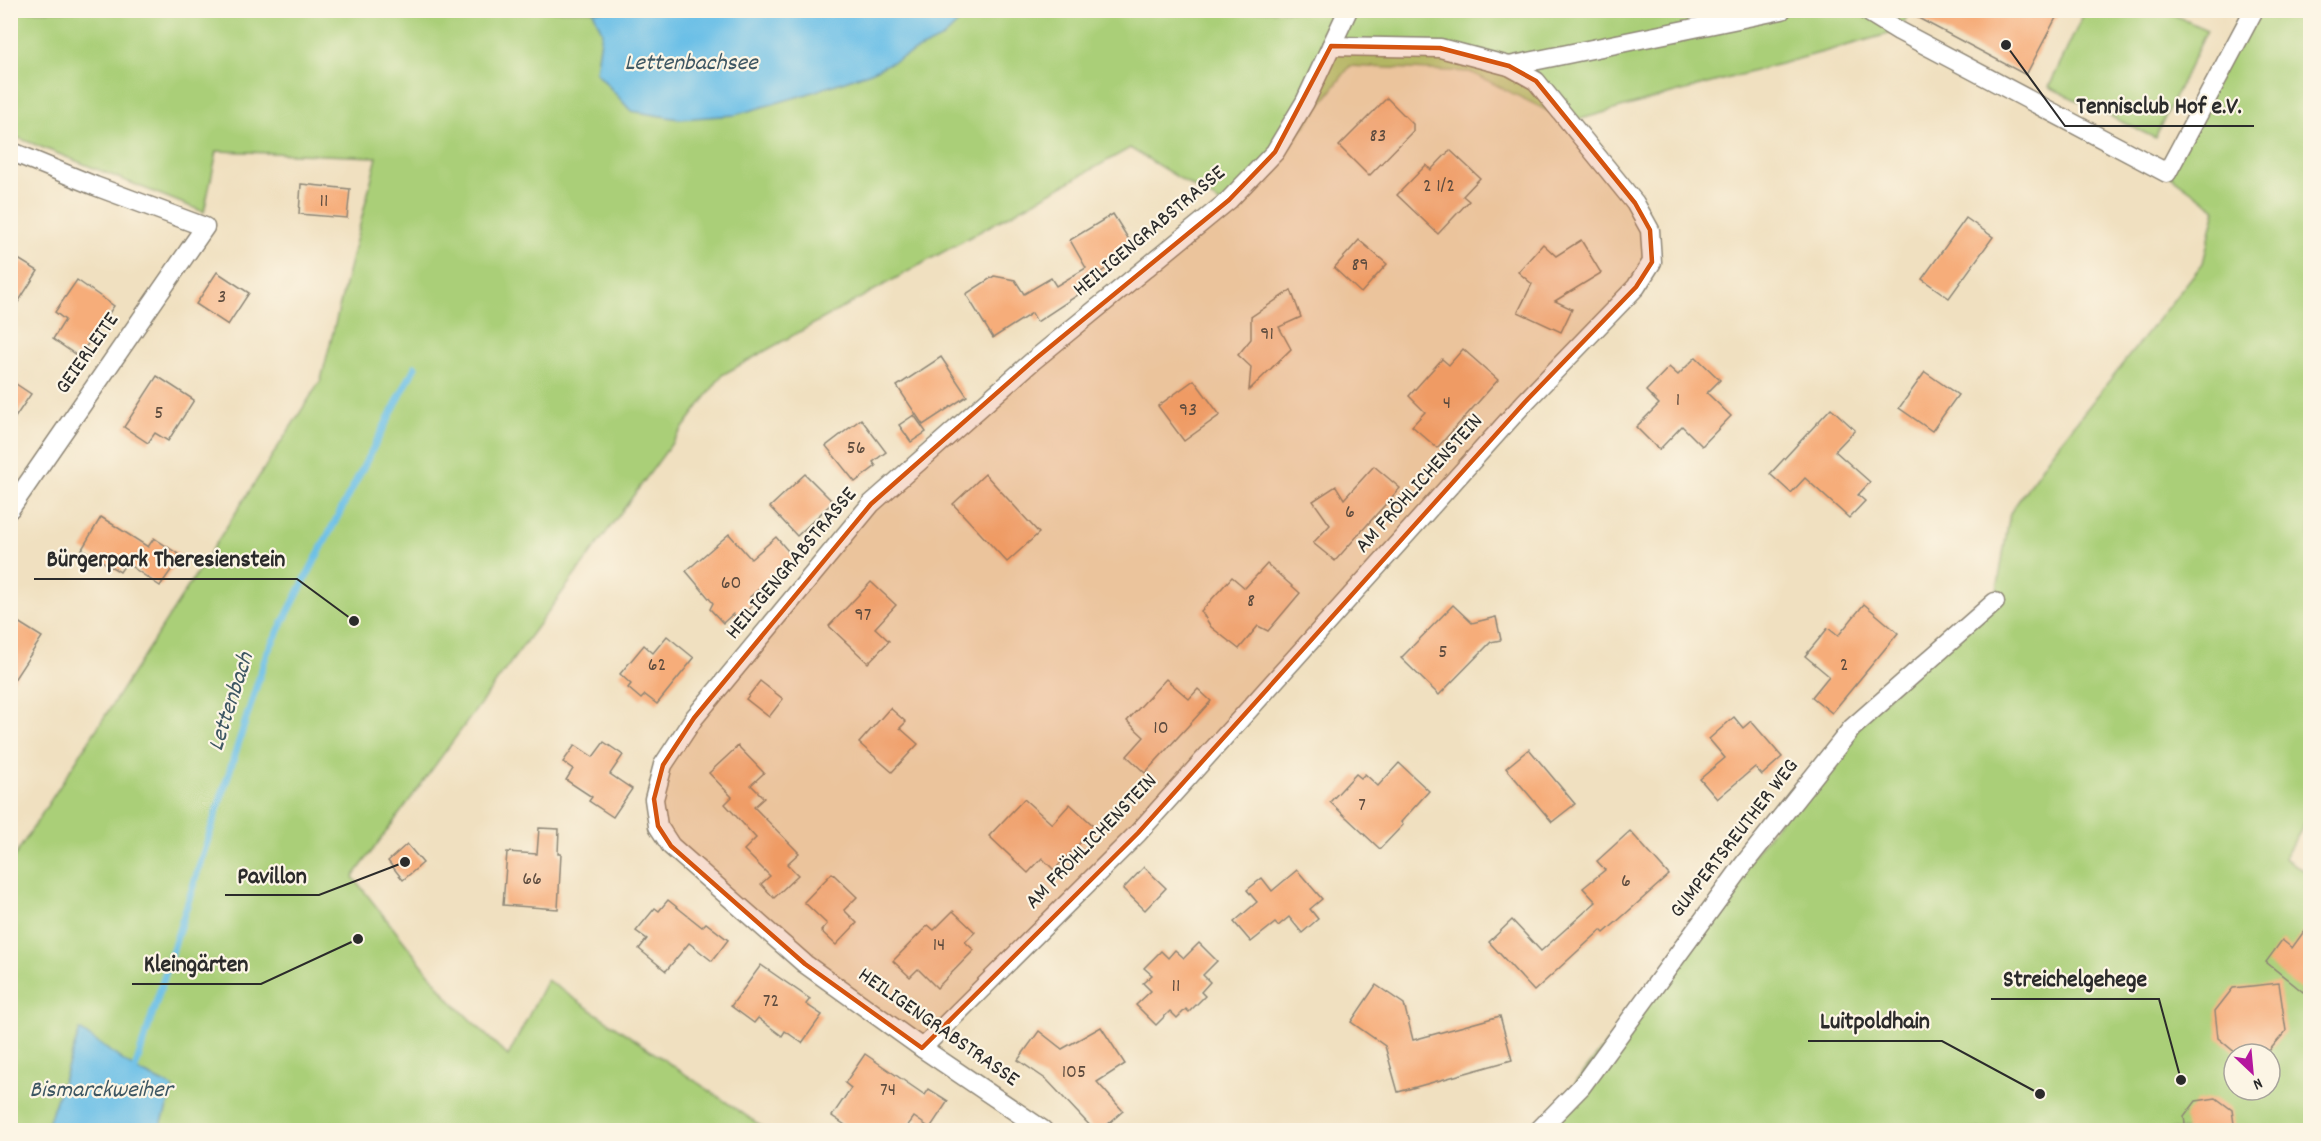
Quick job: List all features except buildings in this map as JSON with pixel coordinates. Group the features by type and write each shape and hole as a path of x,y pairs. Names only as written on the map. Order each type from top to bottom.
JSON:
{"street":[{"name":"HEILIGENGRABSTRASSE","path":"1043,1131 922,1048 805,963 671,846 658,826 654,799 663,765 694,718 871,504 1034,360 1229,200 1275,152 1305,102 1348,10"},
{"path":"1509,66 1782,10"},
{"path":"1865,10 1899,31 2167,173 2254,10"},
{"name":"AM FRÖHLICHENSTEIN","path":"922,1048 1138,833 1518,411 1636,287 1652,262 1650,230 1635,203 1536,81 1509,66 1440,48 1331,46"},
{"name":"GEIERLEITE","path":"10,151 94,186 206,227 10,509"},
{"name":"GUMPERTSREUTHER WEG","path":"1539,1131 1581,1087 1744,864 1852,728 1995,602"}],"highlighted area":[{"path":"1331,46 1440,48 1509,66 1536,81 1635,203 1650,230 1652,262 1636,287 1525,402 1138,833 922,1048 805,964 671,846 658,826 654,799 663,765 694,718 871,504 1034,360 1229,200 1275,152"}],"green space":[{"path":"10,11 1910,11 1899,31 1570,122 1470,72 1350,66 1238,214 1130,148 722,375 353,877 450,1000 508,1056 547,980 767,1130 11,1130 11,862 321,380 377,157 217,151 204,212 11,135"},
{"path":"2085,11 2165,11 2207,30 2155,138 2049,87"},
{"path":"2242,11 2310,11 2310,814 2284,858 2310,874 2310,1130 1539,1130 1852,728 1995,602 2010,513 2050,455 2203,263 2216,209 2167,173"}],"water":[{"name":"Lettenbachsee","path":"593,11 970,11 943,38 871,72 735,115 679,119 631,111 596,72 602,32"},
{"name":"Bismarckweiher","path":"80,1030 135,1069 174,1088 159,1130 46,1130"}],"waterway":[{"name":"Lettenbach","path":"135,1069 267,653 415,367"}],"place":[{"name":"Tennisclub Hof e.V.","path":"2006,45"},
{"name":"Bürgerpark Theresienstein","path":"354,621"},
{"name":"Pavillon","path":"405,862"},
{"name":"Kleingärten","path":"358,939"},
{"name":"Streichelgehege","path":"2181,1080"},
{"name":"Luitpoldhain","path":"2040,1094"}]}
